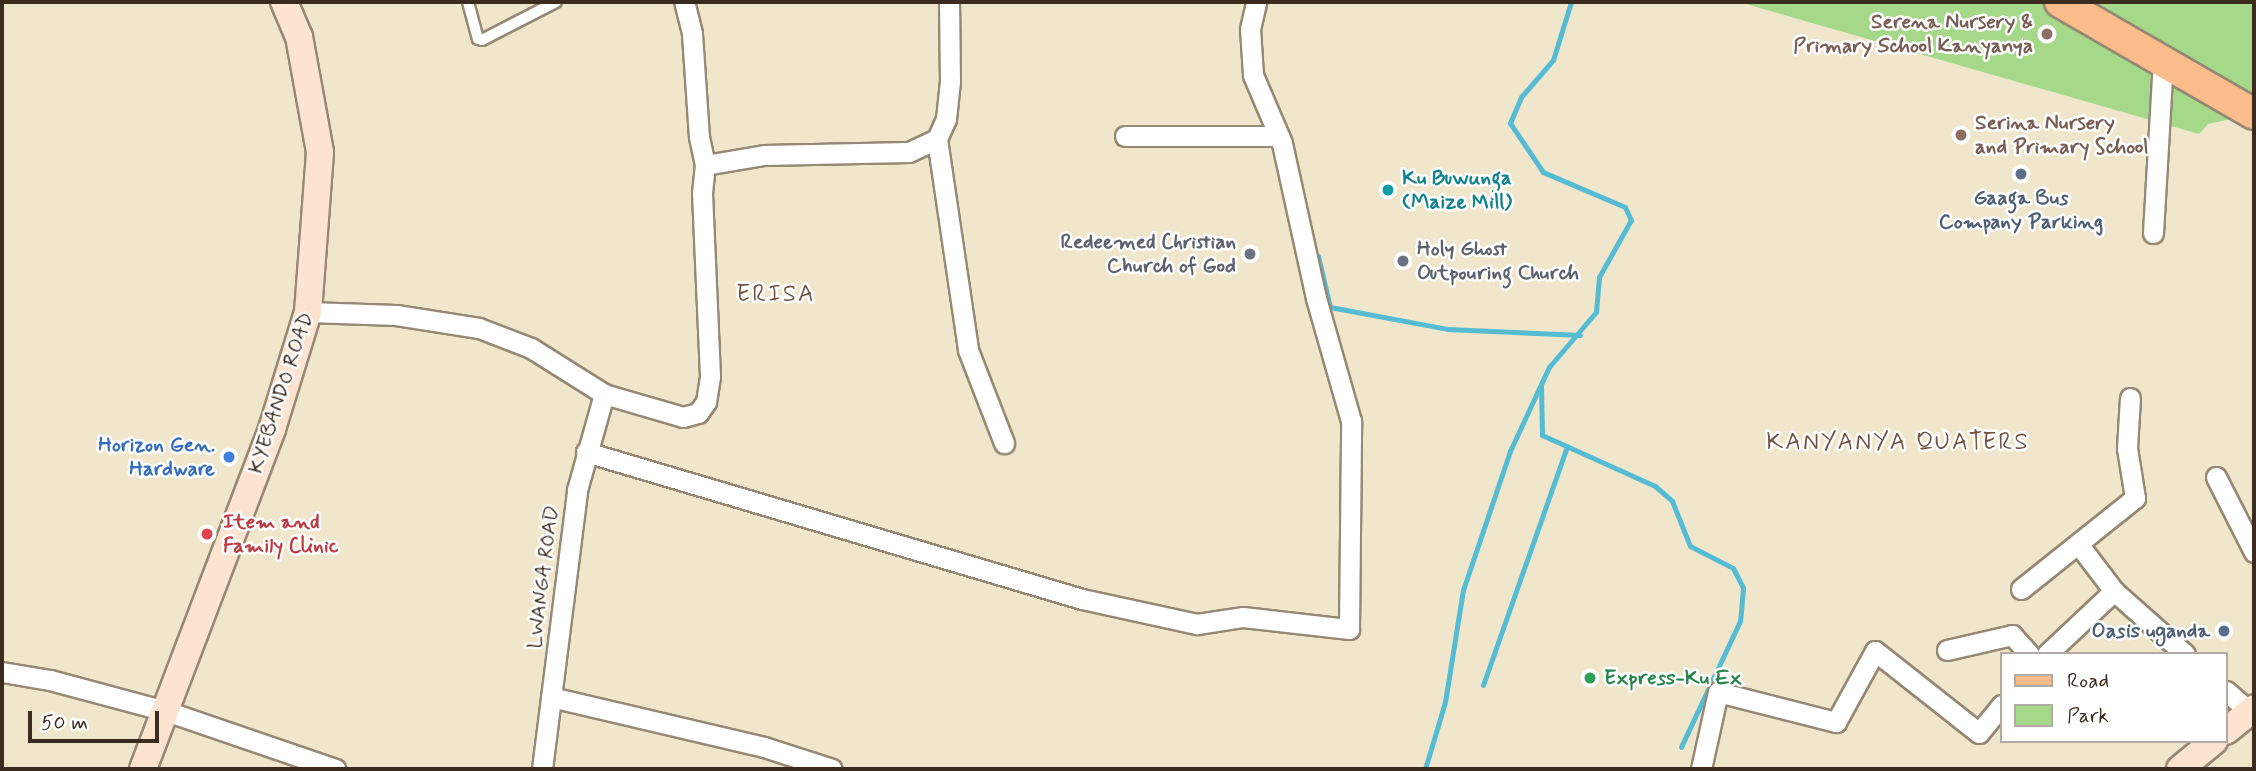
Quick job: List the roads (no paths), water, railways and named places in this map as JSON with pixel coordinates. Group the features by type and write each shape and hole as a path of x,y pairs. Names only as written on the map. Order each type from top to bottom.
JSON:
{"main road":[{"path":"2060,2 2254,114"}],"street":[{"name":"KYEBANDO ROAD","path":"143,769 272,429 308,312 320,152 299,37 284,2"},
{"path":"308,312 396,315 479,328 531,348 604,394 683,417 698,413 706,402 710,376 702,193 705,164 699,137 692,33 684,2"},
{"path":"949,2 950,82 946,119 937,139 968,350 1004,443"},
{"path":"586,452 1082,599 1197,624 1243,617 1349,629 1351,421 1316,298 1279,136 1253,75 1250,29 1256,2"},
{"path":"2153,233 2163,61"},
{"path":"1125,136 1279,136"},
{"path":"705,164 764,155 909,152 937,139"},
{"name":"LWANGA ROAD","path":"542,769 577,490 604,394"},
{"path":"2021,589 2135,498 2127,448 2130,398"},
{"path":"2217,477 2254,552"},
{"path":"2079,545 2114,590 2183,652"},
{"path":"2050,652 2114,590"},
{"path":"1947,650 2012,635 2027,652"},
{"path":"1701,769 1718,692 1836,722 1875,651 1979,733 2000,707"},
{"path":"2,672 50,680 166,711 335,769"},
{"path":"2228,692 2252,710 2228,729"},
{"path":"551,697 764,747 832,769"},
{"path":"2180,769 2212,743"}],"lane":[{"path":"468,2 478,39 482,40 556,2"}],"waterway":[{"path":"1425,769 1445,702 1463,590 1510,451 1549,367 1596,312 1599,277 1631,220 1625,207 1543,172 1510,123 1521,97 1553,60 1571,2"},
{"path":"1318,256 1330,307 1447,329 1580,335"},
{"path":"1541,386 1542,435 1655,486 1672,501 1690,546 1733,568 1743,588 1740,621 1681,747"},
{"path":"1483,685 1567,446"}],"place":[{"name":"Serena Nursery & Primary School Kanyanya","path":"2047,34"},
{"name":"Serina Nursery and Primary School","path":"1961,135"},
{"name":"Gaaga Bus Company Parking","path":"2021,174"},
{"name":"Ku Buwunga (Maize Mill)","path":"1388,190"},
{"name":"Redeemed Christian Church of God","path":"1250,254"},
{"name":"Holy Ghost Outpouring Church","path":"1403,261"},
{"name":"Horizon Gen. Hardware","path":"229,457"},
{"name":"Item and Family Clinic","path":"207,534"},
{"name":"Oasis uganda","path":"2224,631"},
{"name":"Express-Ku Ex","path":"1590,678"}],"district":[{"name":"ERISA","path":"776,295"},
{"name":"KANYANYA QUATERS","path":"1898,443"}]}
